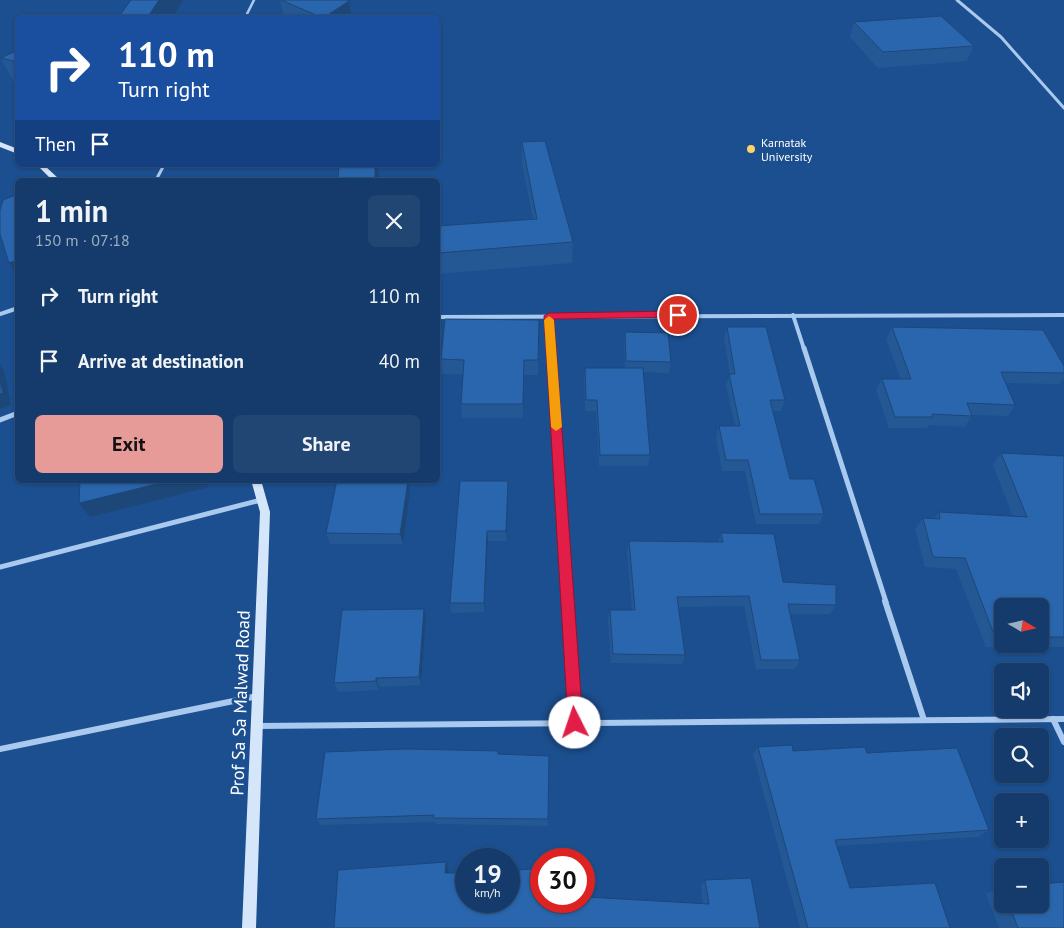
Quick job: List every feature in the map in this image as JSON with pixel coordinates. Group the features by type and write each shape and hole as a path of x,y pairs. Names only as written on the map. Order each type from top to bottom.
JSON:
{"street":[{"path":"957,0 1001,37 1064,108"},
{"path":"0,144 15,151"},
{"path":"42,167 54,178"},
{"path":"0,314 15,309"},
{"path":"793,315 924,720"},
{"path":"440,317 1064,315"},
{"path":"549,316 575,723"},
{"path":"0,420 15,414"},
{"name":"Prof Sa Sa Malwad Road","path":"249,928 265,512 257,483"},
{"path":"0,566 262,500"},
{"path":"0,749 258,696"},
{"path":"1053,719 1064,742"},
{"path":"257,726 1064,719"}],"lane":[{"path":"246,15 254,0"}],"building":[{"path":"131,0 159,0 149,15 120,15"},
{"path":"281,0 349,1 328,15 316,15"},
{"path":"941,16 974,46 883,52 854,22"},
{"path":"15,51 15,61 1,58"},
{"path":"545,141 573,242 440,253 440,226 537,219 522,142"},
{"path":"339,167 375,167 375,178 338,178"},
{"path":"15,195 15,261 9,263 0,234 0,210 3,200"},
{"path":"445,319 539,320 538,360 524,360 523,404 461,404 464,360 441,359"},
{"path":"727,327 766,327 785,400 770,400 790,479 814,479 824,514 760,514 748,460 726,460 719,426 740,426 729,374 735,374"},
{"path":"892,327 1043,330 1064,366 1064,373 1001,372 1015,405 967,403 972,416 932,414 933,417 895,417 882,379 911,379"},
{"path":"625,332 668,333 671,362 626,361"},
{"path":"585,368 643,368 650,455 600,455 597,400 586,400"},
{"path":"0,380 3,393 0,394"},
{"path":"1001,453 1064,456 1064,637 1049,637 1049,598 994,598 994,634 965,558 933,557 923,518 940,519 939,512 1027,517"},
{"path":"460,481 508,481 506,531 487,531 484,603 450,603"},
{"path":"80,483 161,483 79,503"},
{"path":"336,483 408,483 400,534 326,533"},
{"path":"721,533 774,534 783,582 836,585 836,605 788,604 800,660 761,660 749,596 677,597 685,655 613,654 610,610 635,610 629,541 723,542"},
{"path":"424,609 419,677 376,678 376,681 334,683 342,610"},
{"path":"792,745 793,751 865,747 867,753 957,748 989,830 835,840 850,888 935,883 950,928 808,928 758,747"},
{"path":"407,749 498,751 498,754 549,756 548,819 433,818 434,815 316,819 325,752"},
{"path":"446,862 445,873 455,873 455,913 520,913 520,870 530,869 530,913 595,913 595,897 709,904 705,880 751,878 760,928 334,928 338,870"},
{"path":"1064,882 1064,928 1018,928 1012,913 1049,913 1049,883"}],"slow traffic":[{"path":"549,320 556,427"}],"place":[{"name":"Karnatak University","path":"751,149"}],"route":[{"path":"575,723 549,316 678,315"}]}
